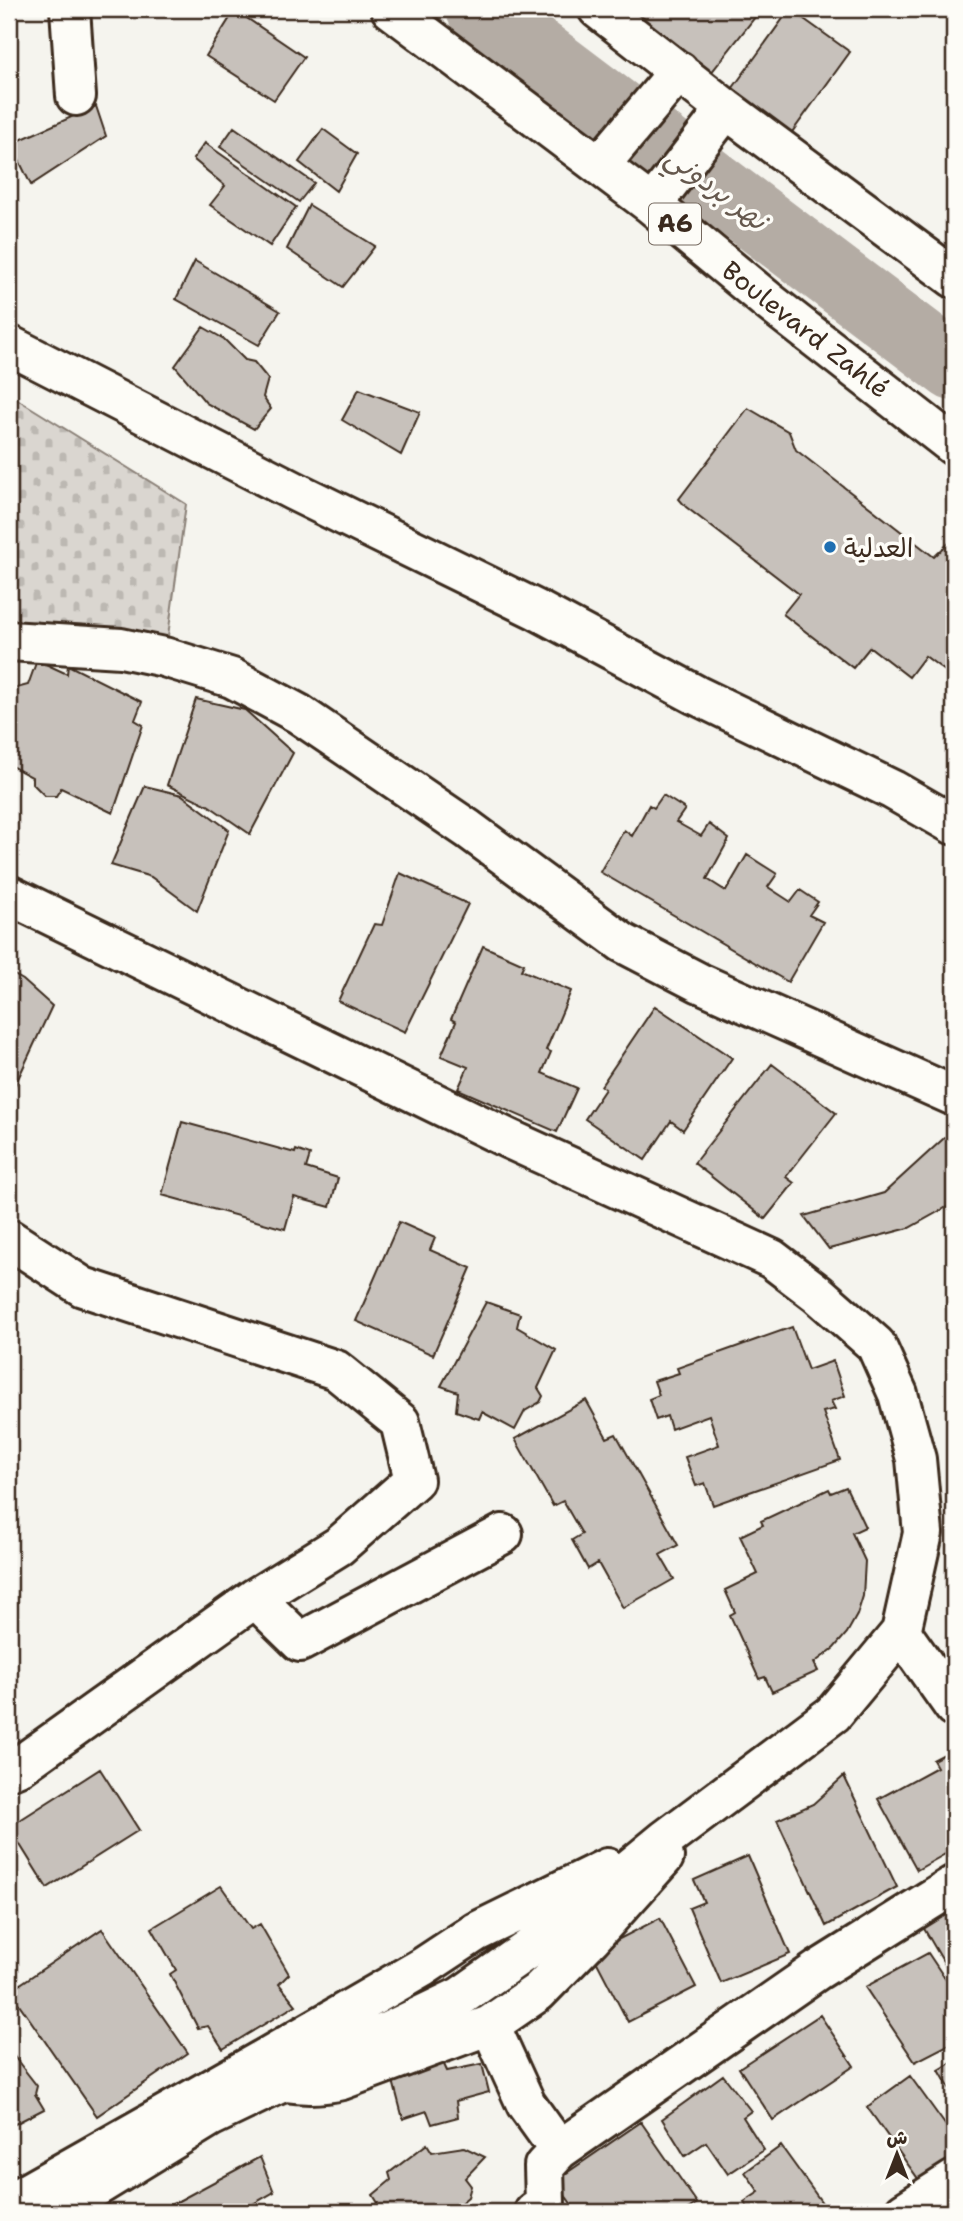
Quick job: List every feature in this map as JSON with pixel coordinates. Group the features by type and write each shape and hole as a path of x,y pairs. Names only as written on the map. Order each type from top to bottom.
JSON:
{"main road":[{"path":"70,9 76,96"},
{"name":"Boulevard Zahlé","path":"391,9 609,155 660,194 768,301 954,446"},
{"path":"598,9 726,110 954,278"},
{"path":"609,155 679,71"},
{"path":"660,194 726,110"},
{"path":"9,345 294,491 537,610 696,695 893,790 954,825"},
{"path":"9,641 121,648 164,657 232,678 299,714 468,830 623,943 700,983 954,1096"},
{"path":"9,895 509,1139 772,1259 818,1294 876,1345 898,1394 916,1459 923,1533 901,1632 832,1714 666,1839 554,1931 447,2004 277,2069 9,2203"},
{"path":"9,1239 83,1287 336,1370 400,1422 414,1480 339,1546 255,1598 21,1765 9,1770"},
{"path":"255,1598 300,1642 503,1534"},
{"path":"901,1632 954,1707"},
{"path":"277,2069 305,2085 342,2080 489,2025 517,2008 546,1984 723,1795"},
{"path":"55,2212 210,2118 476,1932 666,1839"},
{"path":"542,2209 544,2166 559,2150 818,1970 954,1885"},
{"path":"476,1932 502,1969"},
{"path":"424,1967 447,2004"},
{"path":"489,2025 526,2104 559,2150"},
{"path":"904,2212 954,2180"}],"green space":[{"path":"9,394 186,504 168,636 9,629"}],"building":[{"path":"608,9 754,9 759,12 703,83"},
{"path":"790,9 850,52 787,139 727,96"},
{"path":"235,10 304,57 274,100 206,56"},
{"path":"96,106 106,136 31,185 11,144"},
{"path":"234,127 314,183 299,202 220,147"},
{"path":"323,129 357,154 336,191 299,162"},
{"path":"205,143 296,207 270,246 210,205 225,186 193,159"},
{"path":"309,205 375,246 343,287 287,249"},
{"path":"195,261 280,311 259,345 176,299"},
{"path":"203,327 224,339 245,360 254,362 268,379 263,397 271,409 254,429 206,403 175,366"},
{"path":"359,389 420,412 401,455 342,420"},
{"name":"العدلية","path":"748,408 789,432 796,450 934,557 954,538 954,668 949,674 925,656 909,677 870,647 853,668 783,614 799,594 679,499"},
{"path":"37,660 67,674 68,665 142,702 135,720 143,725 113,813 61,788 56,796 45,796 32,783 32,777 9,765 9,690 28,685"},
{"path":"196,699 245,710 293,753 250,834 208,805 167,785"},
{"path":"145,786 182,795 229,830 197,911 151,877 111,865"},
{"path":"663,795 685,809 676,822 701,836 709,824 729,839 707,879 726,891 747,855 777,874 768,887 791,902 800,890 818,902 809,915 823,922 788,982 600,872 624,830 632,836 649,805 654,808"},
{"path":"400,873 468,904 405,1032 338,1001 374,924 382,925"},
{"path":"483,946 524,964 521,970 571,991 546,1050 551,1052 542,1073 577,1088 557,1132 458,1089 468,1067 441,1056 456,1022 451,1019"},
{"path":"9,972 23,980 52,1006 9,1098"},
{"path":"655,1006 732,1058 683,1130 671,1121 645,1160 585,1119 605,1089 601,1086"},
{"path":"772,1064 836,1113 786,1177 794,1183 765,1219 694,1163"},
{"path":"182,1122 310,1155 306,1168 338,1178 330,1207 294,1197 285,1229 162,1195"},
{"path":"954,1129 954,1203 909,1228 829,1249 804,1216 884,1193"},
{"path":"399,1222 435,1238 430,1250 471,1268 433,1355 356,1321"},
{"path":"486,1302 520,1314 517,1327 556,1350 538,1388 543,1396 540,1402 525,1411 515,1430 482,1412 479,1419 456,1411 458,1392 441,1386"},
{"path":"792,1327 808,1370 833,1361 845,1396 831,1401 835,1409 823,1412 840,1460 713,1505 705,1483 696,1486 685,1457 719,1445 709,1415 671,1429 667,1416 656,1420 649,1399 659,1395 654,1381 679,1373 677,1368"},
{"path":"586,1400 607,1438 616,1434 678,1545 660,1555 674,1579 623,1608 598,1563 588,1569 572,1540 582,1534 563,1501 553,1506 515,1439"},
{"path":"846,1487 865,1527 852,1533 865,1561 863,1596 857,1615 834,1648 814,1663 818,1671 772,1692 765,1677 759,1679 730,1615 735,1612 725,1590 758,1574 740,1536 763,1525 761,1521 829,1489 831,1493"},
{"path":"954,1749 954,1849 917,1870 878,1799 937,1767 933,1760"},
{"path":"100,1769 139,1830 47,1888 9,1827"},
{"path":"844,1776 897,1887 826,1926 777,1820 813,1804"},
{"path":"748,1856 790,1954 721,1983 689,1908 704,1902 694,1880"},
{"path":"221,1886 251,1929 260,1924 289,1974 279,1984 296,2005 223,2049 208,2026 198,2028 170,1974 176,1970 152,1928"},
{"path":"954,1910 954,1980 923,1927"},
{"path":"660,1918 696,1987 628,2022 592,1953"},
{"path":"102,1929 188,2053 97,2116 10,1991"},
{"path":"928,1953 954,1992 954,2042 915,2062 865,1987"},
{"path":"820,2015 854,2066 773,2120 739,2068"},
{"path":"9,2050 37,2086 35,2094 44,2109 9,2127"},
{"path":"442,2060 447,2071 482,2064 489,2092 456,2101 458,2117 432,2124 427,2111 403,2119 391,2073"},
{"path":"954,2061 954,2096 939,2070"},
{"path":"723,2075 751,2111 743,2117 764,2150 728,2174 706,2142 685,2156 662,2119"},
{"path":"910,2076 954,2137 954,2165 924,2187 867,2107"},
{"path":"641,2122 697,2203 684,2212 577,2212 555,2181"},
{"path":"427,2144 432,2152 464,2147 485,2157 465,2178 471,2186 468,2197 450,2212 372,2212 371,2209 378,2203 373,2195 391,2180 389,2173"},
{"path":"781,2146 825,2207 817,2212 751,2212 744,2202 759,2192 745,2172"},
{"path":"260,2157 274,2192 239,2212 158,2212"}],"waterway":[{"name":"نهر بردوني","path":"480,9 954,367"}],"place":[{"name":"العدلية","path":"830,547"}]}
